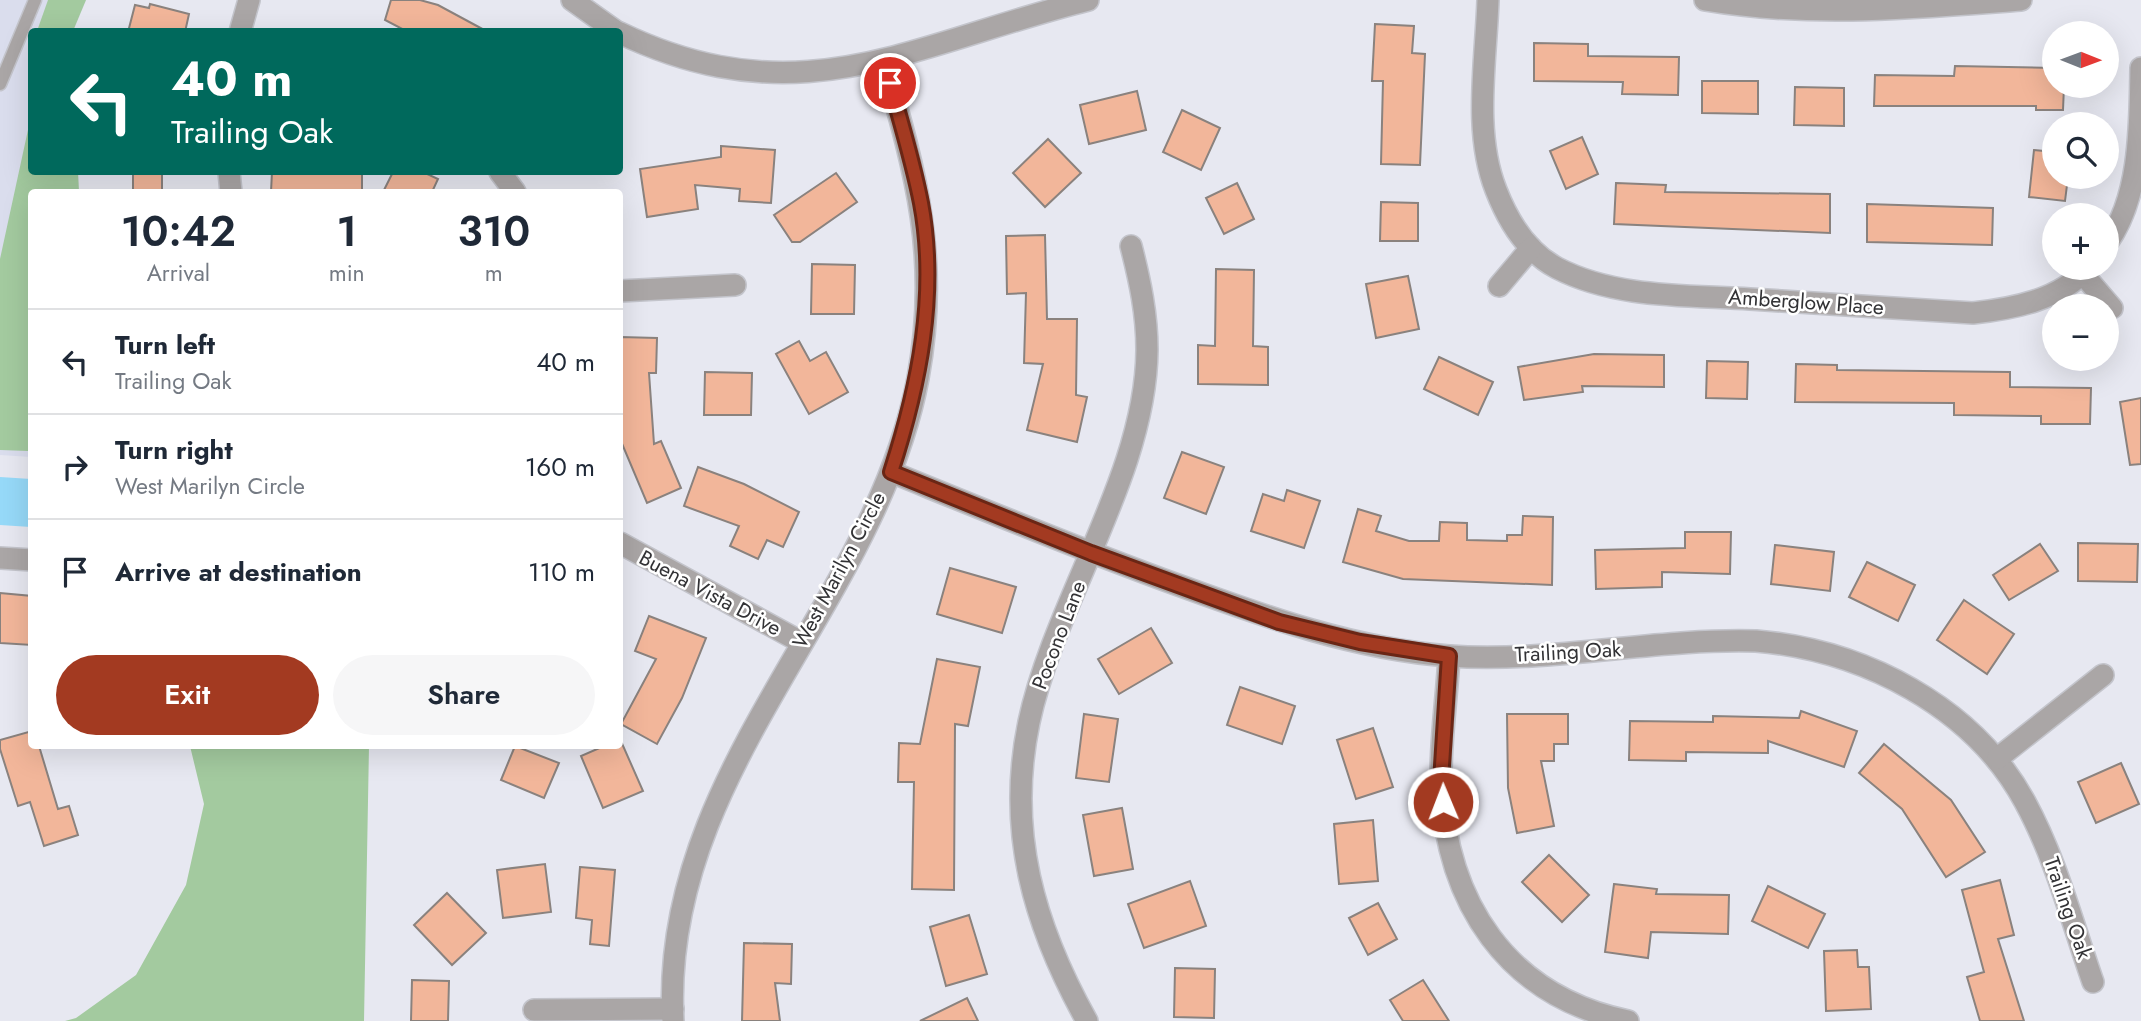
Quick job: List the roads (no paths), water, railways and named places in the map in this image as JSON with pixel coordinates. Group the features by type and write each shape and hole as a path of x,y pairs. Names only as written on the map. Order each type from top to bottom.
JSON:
{"street":[{"path":"241,28 249,0"},
{"path":"572,0 612,28"},
{"path":"623,34 678,58 738,71 777,75 884,62 1088,0"},
{"name":"Amberglow Place","path":"1488,0 1485,150 1500,199 1510,221 1531,248 1566,272 1618,289 1973,313 2000,310 2034,301 2059,290 2072,280"},
{"path":"1705,0 1881,11 2021,0"},
{"name":"West Marilyn Circle","path":"673,1015 682,913 699,844 718,797 801,642 842,572 891,472 918,377 926,312 926,258 921,205 884,62"},
{"path":"2119,218 2128,200 2137,164 2141,68"},
{"name":"Pocono Lane","path":"1087,1021 1052,955 1037,911 1022,821 1022,774 1029,723 1044,668 1091,553 1134,435 1143,395 1146,319 1131,246"},
{"path":"1499,286 1531,248"},
{"name":"Amberglow Place","path":"2091,280 2101,294"},
{"path":"623,291 735,285"},
{"name":"Trailing Oak","path":"891,472 1091,553 1279,622 1345,639 1449,656 1570,654 1731,641 1787,644 1850,660 1892,679 1944,710 1998,758 2025,802 2045,843 2093,982"},
{"name":"Buena Vista Drive","path":"623,552 801,642"},
{"path":"0,558 28,560"},
{"path":"1449,656 1441,781 1447,835 1466,898 1485,933 1540,986 1587,1011 1628,1021"},
{"path":"1998,758 2103,675"},
{"path":"534,1010 673,1015"}],"lane":[{"path":"0,84 35,0"}],"water":[{"path":"0,477 28,479 28,527 0,525"}]}
